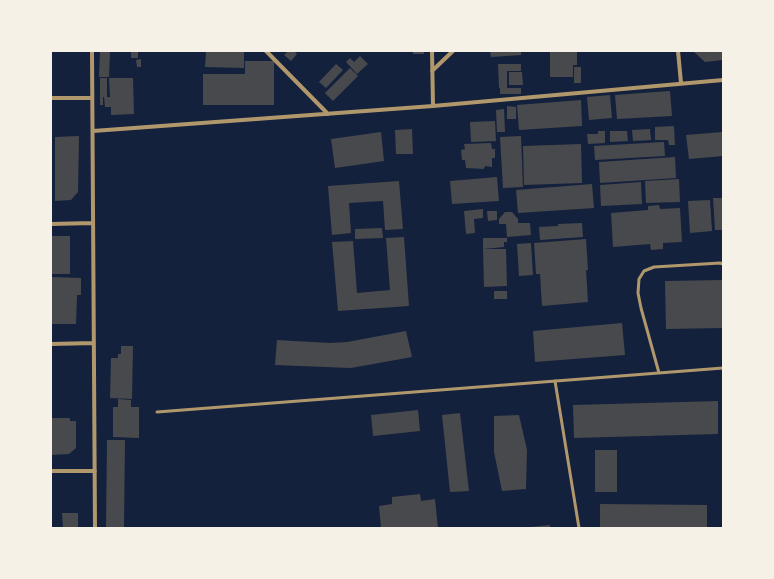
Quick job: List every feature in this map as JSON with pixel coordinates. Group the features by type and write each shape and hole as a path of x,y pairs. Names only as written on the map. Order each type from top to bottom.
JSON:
{"street":[{"path":"92,51 95,528"},
{"path":"266,51 328,114"},
{"path":"432,51 433,106"},
{"path":"432,71 453,51"},
{"path":"678,51 681,83"},
{"path":"92,131 433,106 723,80"},
{"path":"51,98 92,98"},
{"path":"51,224 93,223"},
{"path":"51,344 94,344"},
{"path":"51,471 94,471"}],"lane":[{"path":"659,373 641,308 638,293 639,279 644,271 654,267 720,262 723,264"},
{"path":"157,412 723,368"},
{"path":"555,381 579,528"}],"building":[{"path":"100,51 110,51 109,77 99,77"},
{"path":"131,51 138,51 138,58 131,58"},
{"path":"206,51 244,51 244,68 205,67"},
{"path":"288,51 294,51 297,54 291,61 284,55"},
{"path":"413,51 424,51 424,54 413,54"},
{"path":"490,51 521,51 521,55 491,57"},
{"path":"550,51 577,51 577,65 573,65 573,77 550,77"},
{"path":"723,51 723,60 705,62 694,52"},
{"path":"360,56 368,64 357,74 346,62 350,58 354,62"},
{"path":"141,59 141,67 137,67 136,60"},
{"path":"245,61 274,61 274,105 203,105 203,74 245,74"},
{"path":"336,64 343,70 326,88 319,82"},
{"path":"498,64 521,64 521,71 507,71 507,88 499,88"},
{"path":"574,67 581,67 581,83 574,83"},
{"path":"350,68 358,76 333,101 325,93"},
{"path":"509,72 522,72 523,85 509,85"},
{"path":"100,78 107,78 107,97 110,97 109,78 133,78 134,114 111,115 111,107 105,107 104,97 103,105 100,105"},
{"path":"500,88 521,88 521,94 500,94"},
{"path":"670,91 672,116 617,119 615,95"},
{"path":"610,95 612,118 589,120 587,97"},
{"path":"581,100 582,126 519,130 517,105"},
{"path":"507,106 516,107 516,119 507,119"},
{"path":"504,109 505,132 497,132 496,110"},
{"path":"495,121 496,141 471,142 470,122"},
{"path":"674,126 675,145 669,145 668,140 655,140 655,127"},
{"path":"412,129 413,154 396,154 395,130"},
{"path":"650,129 651,140 633,141 632,130"},
{"path":"598,131 605,131 605,143 588,144 587,134 598,134"},
{"path":"610,131 627,131 628,141 610,142"},
{"path":"381,132 384,161 335,168 331,139"},
{"path":"723,132 723,156 689,159 686,135"},
{"path":"79,136 78,192 71,200 55,201 55,137"},
{"path":"521,136 523,187 503,188 500,137"},
{"path":"664,142 665,156 595,160 594,146"},
{"path":"491,143 492,149 495,149 495,158 492,158 492,167 485,166 484,169 466,168 465,160 462,160 461,150 465,149 464,144"},
{"path":"581,144 582,183 524,185 523,146"},
{"path":"675,157 676,178 600,183 599,162"},
{"path":"497,177 499,201 452,204 450,181"},
{"path":"679,179 680,202 646,203 645,181"},
{"path":"399,181 403,229 385,230 383,201 349,203 351,233 332,235 328,186"},
{"path":"641,182 642,204 601,206 600,185"},
{"path":"592,184 594,208 518,213 516,190"},
{"path":"713,198 723,198 723,230 715,230"},
{"path":"710,200 712,231 690,233 688,201"},
{"path":"659,205 660,209 680,208 682,242 663,243 663,249 651,250 650,244 613,247 611,213 648,210 648,206"},
{"path":"483,209 483,218 474,219 475,233 466,234 464,211"},
{"path":"487,211 497,211 497,220 488,221"},
{"path":"505,212 512,212 518,219 518,223 530,223 531,235 507,237 506,224 499,224 499,219"},
{"path":"582,223 583,237 540,240 539,227 558,226 558,224"},
{"path":"382,228 383,238 355,239 355,229"},
{"path":"51,236 70,236 70,274 51,274"},
{"path":"404,237 409,306 338,311 332,242 353,241 357,293 390,290 386,238"},
{"path":"483,238 507,238 507,242 504,242 504,247 483,249"},
{"path":"586,239 588,302 542,306 540,274 536,274 534,243"},
{"path":"531,243 533,275 519,276 517,244"},
{"path":"483,249 506,249 507,286 484,287"},
{"path":"51,277 81,278 81,295 77,295 76,324 51,324"},
{"path":"723,280 723,328 666,329 665,281"},
{"path":"494,291 507,291 507,299 494,299"},
{"path":"622,323 625,355 535,362 533,331"},
{"path":"406,331 412,357 351,368 275,365 277,340 330,343 347,342"},
{"path":"121,346 133,346 132,399 110,398 111,358 118,358 118,354 121,354"},
{"path":"118,399 131,400 131,407 139,407 139,438 113,437 113,407 118,407"},
{"path":"718,401 718,434 574,438 573,405"},
{"path":"418,410 420,431 373,436 371,415"},
{"path":"460,413 469,491 450,492 442,415"},
{"path":"519,415 527,450 526,489 502,491 494,452 494,416"},
{"path":"51,418 70,418 70,421 76,421 76,448 69,454 51,455"},
{"path":"107,440 125,440 124,528 106,528"},
{"path":"595,450 617,450 617,492 595,492"},
{"path":"420,494 421,501 435,499 438,528 381,528 379,506 392,504 392,497"},
{"path":"600,504 707,505 707,528 600,528"},
{"path":"62,513 78,513 78,528 63,528"},
{"path":"550,525 550,528 531,528 531,527"}]}
